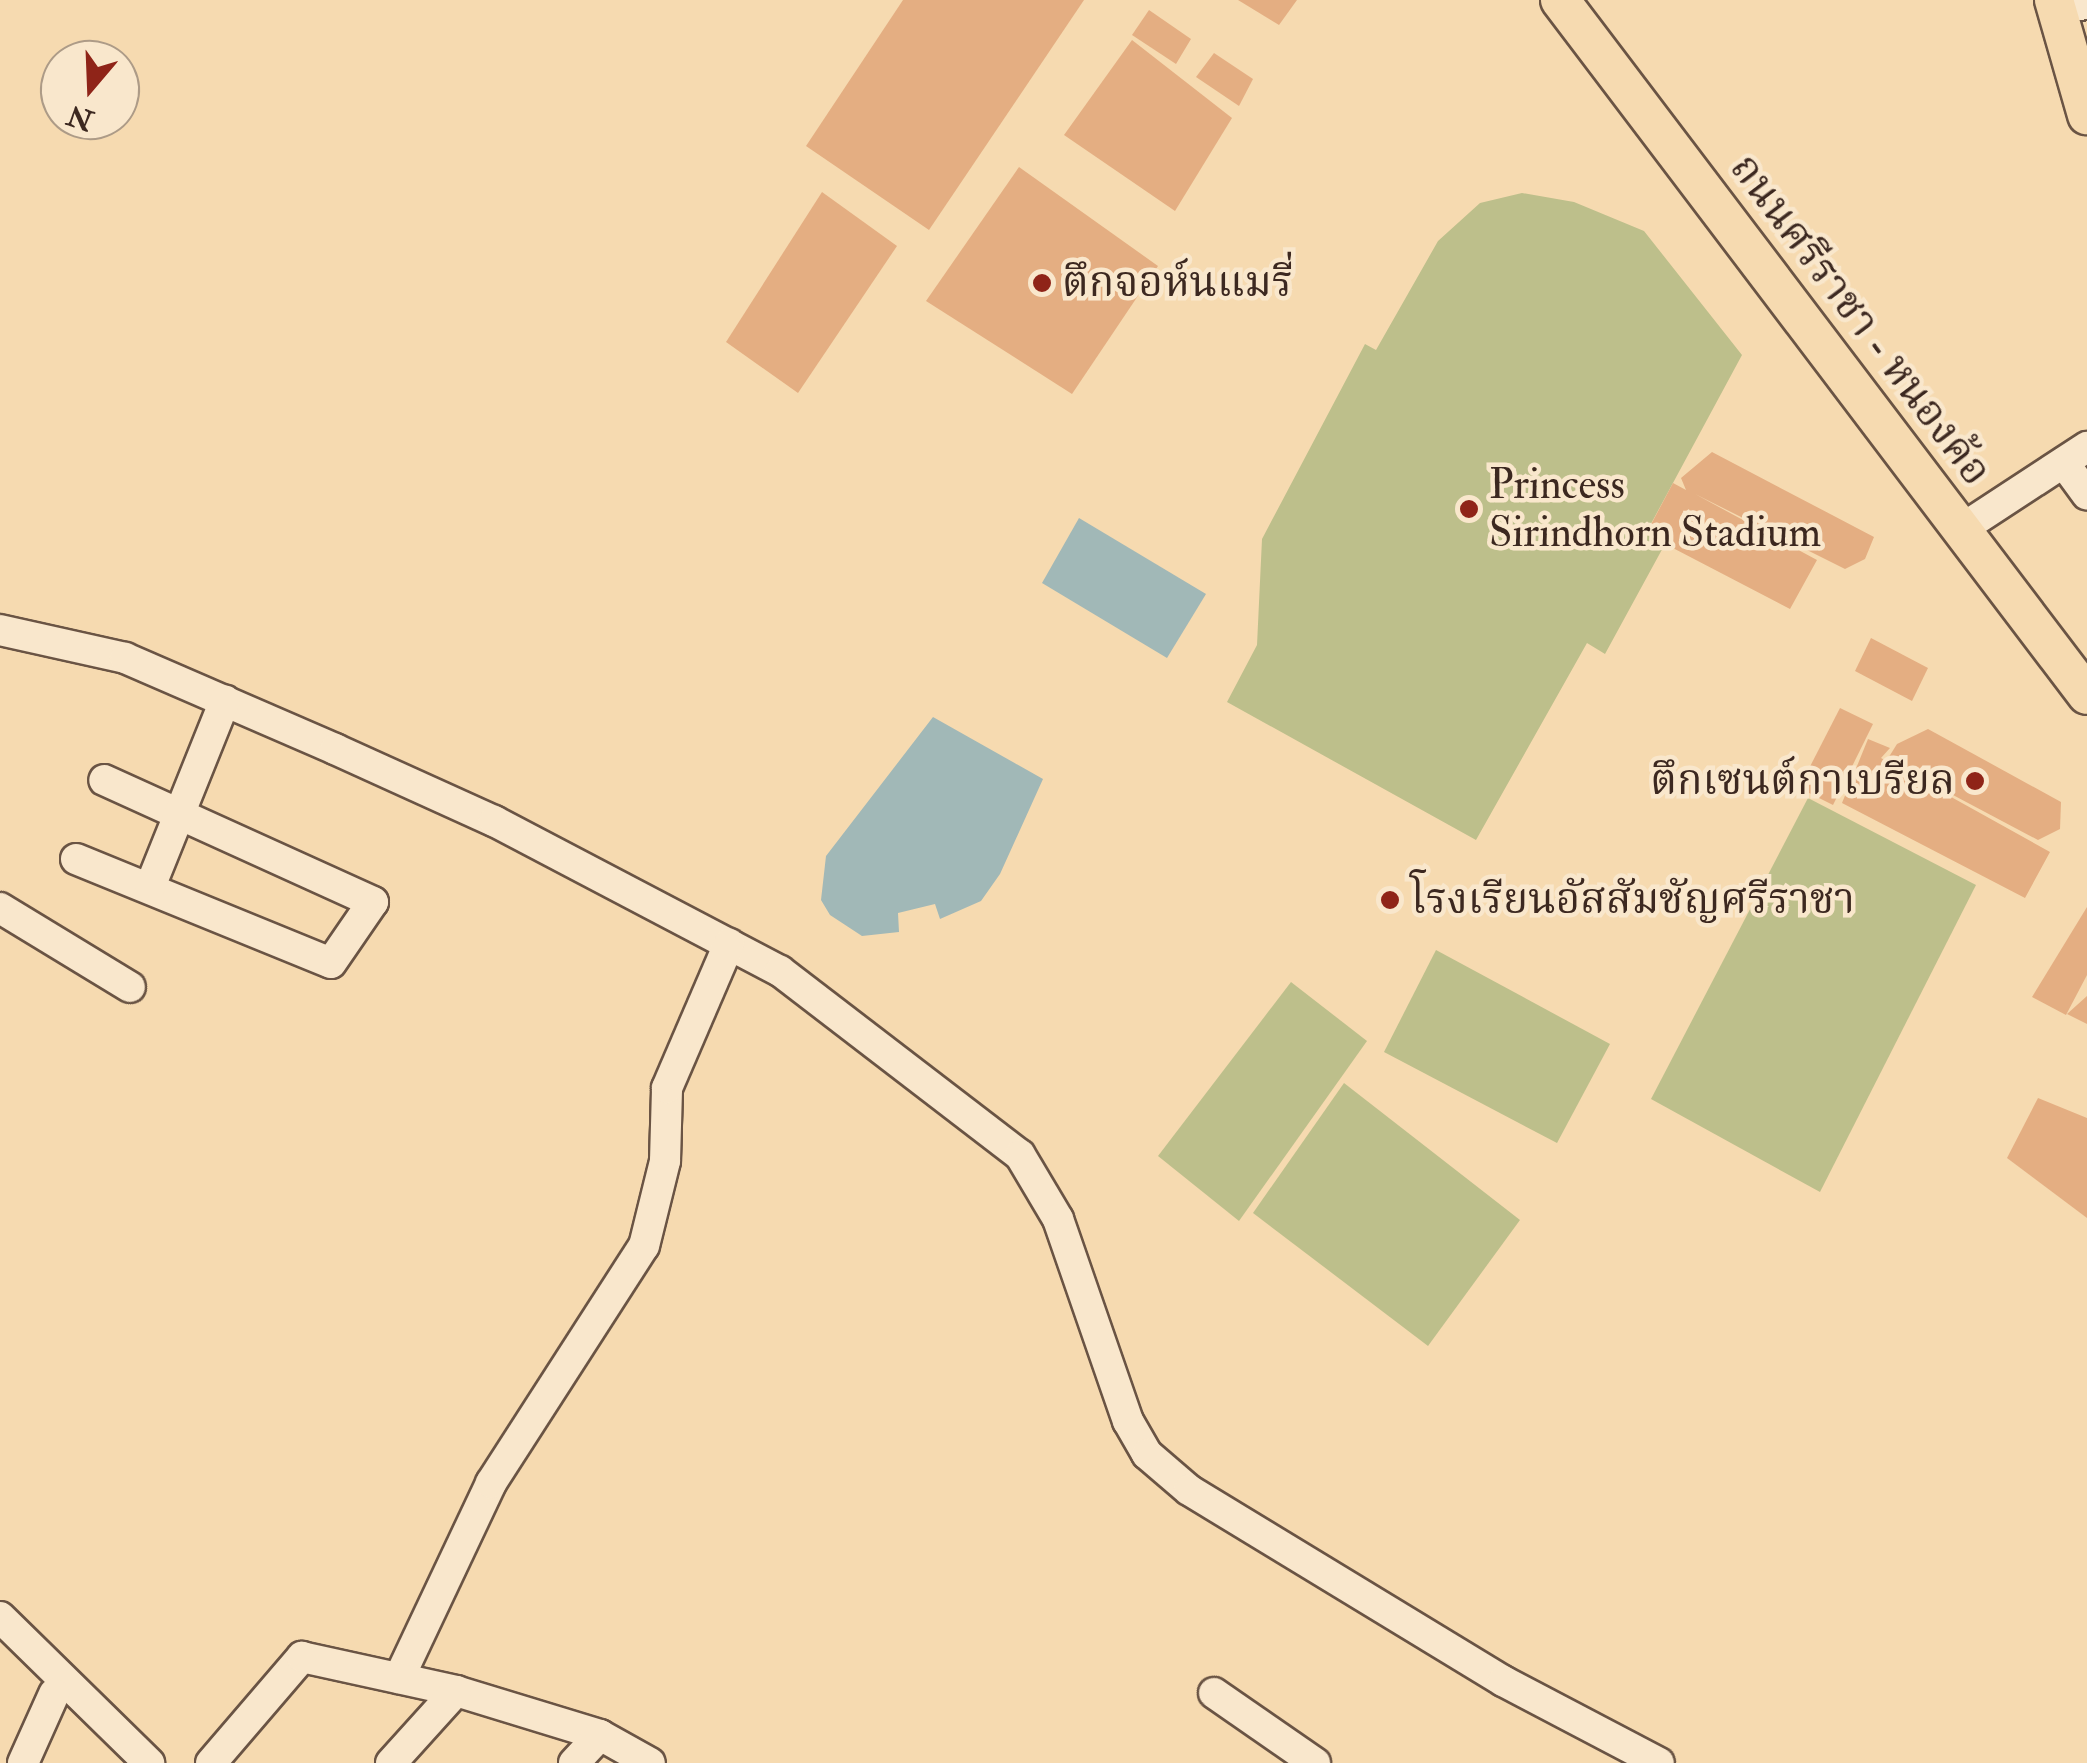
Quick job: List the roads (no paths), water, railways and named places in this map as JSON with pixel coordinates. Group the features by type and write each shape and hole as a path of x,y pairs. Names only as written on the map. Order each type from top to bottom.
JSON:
{"main road":[{"name":"ถนนศรีราชา - หนองค้อ","path":"1560,0 2087,696"},
{"path":"2065,4 2087,115"}],"street":[{"path":"1960,530 2076,455 2087,495"},
{"path":"0,630 125,658 225,700 494,820 780,971 1020,1155 1058,1219 1128,1421 1147,1454 1189,1490 1469,1660 1658,1763"},
{"path":"150,887 225,700"},
{"path":"76,859 331,963 373,902 104,780"},
{"path":"0,908 130,987"},
{"path":"399,1678 491,1483 644,1246 665,1161 667,1088 729,944"},
{"path":"0,1617 150,1763"},
{"path":"211,1763 302,1656 456,1691 600,1734 650,1763"},
{"path":"391,1763 456,1691"},
{"path":"1214,1693 1315,1763"},
{"path":"0,1755 20,1763 54,1694"},
{"path":"574,1763 600,1734"}],"water":[{"path":"1079,518 1206,594 1167,658 1042,583"},
{"path":"933,717 1043,779 1000,874 981,901 940,919 935,904 898,913 899,932 862,936 830,915 821,900 826,856"}],"place":[{"name":"ตึกจอห์นแมรี่","path":"1042,283"},
{"name":"Princess Sirindhorn Stadium","path":"1469,509"},
{"name":"ตึกเซนต์กาเบรียล","path":"1975,781"},
{"name":"โรงเรียนอัสสัมชัญศรีราชา","path":"1390,900"}]}
